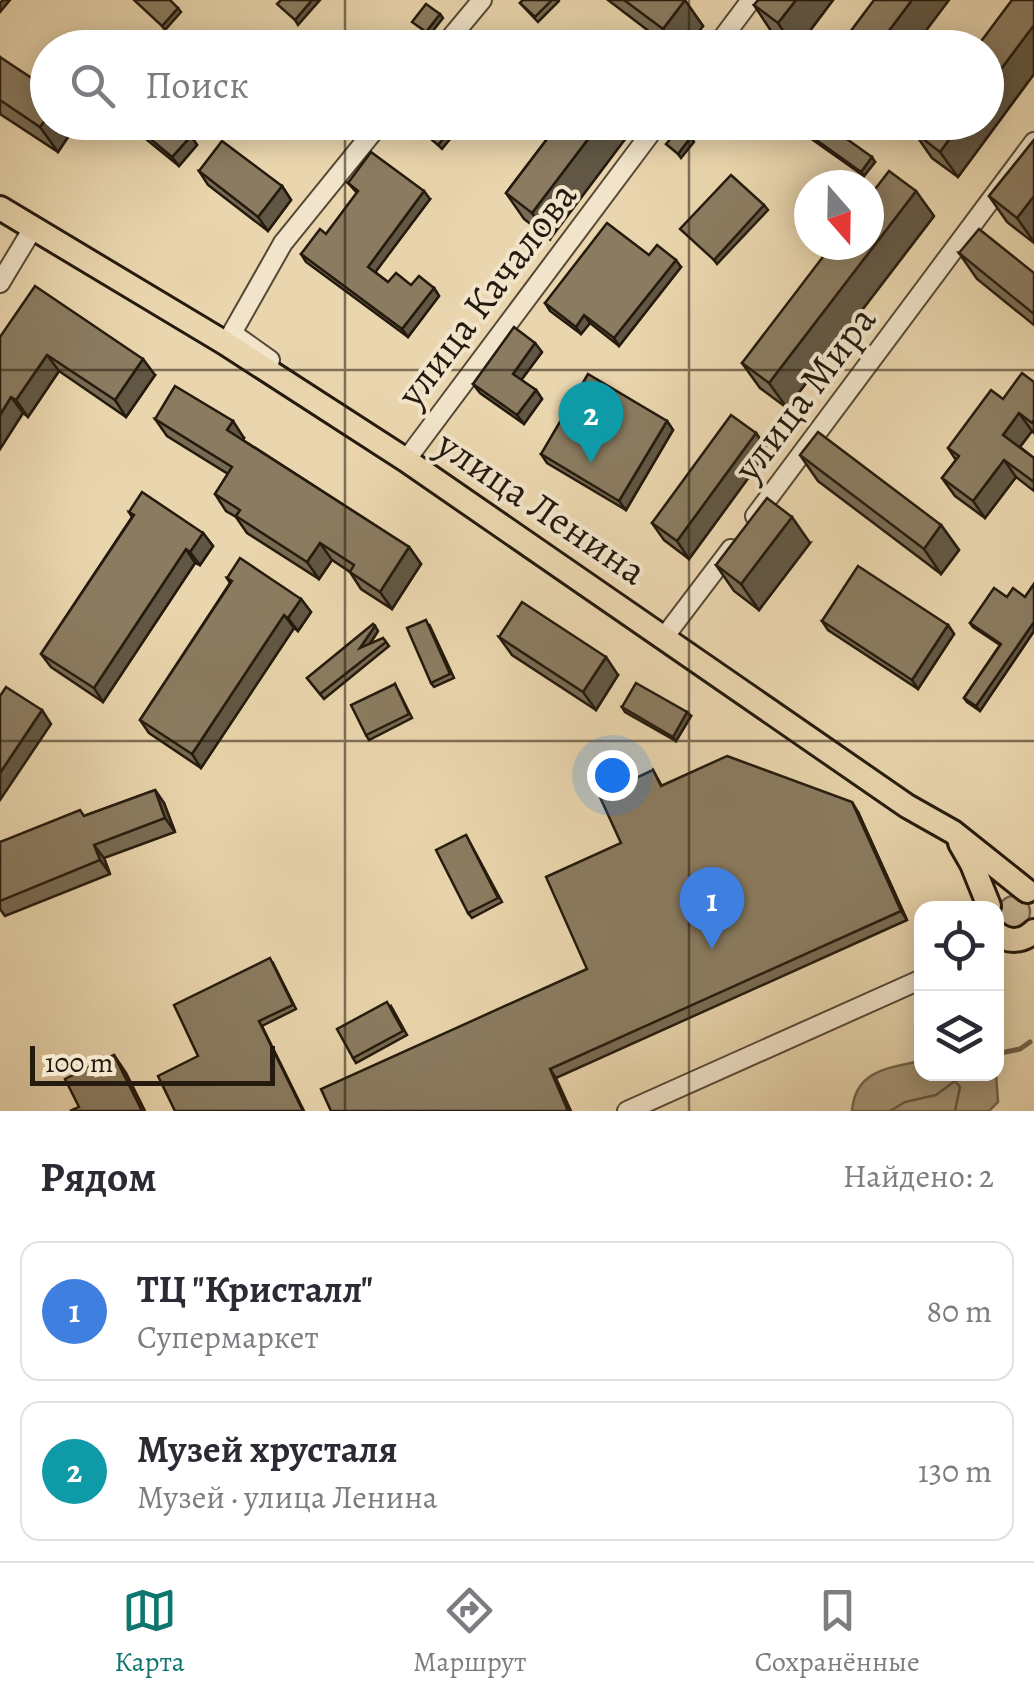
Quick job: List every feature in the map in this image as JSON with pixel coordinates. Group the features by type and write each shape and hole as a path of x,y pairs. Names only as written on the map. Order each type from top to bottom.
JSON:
{"main road":[{"name":"улица Ленина","path":"0,208 406,460 907,806 952,832 1031,893"},
{"path":"952,832 972,864 986,901"},
{"path":"994,901 1005,889 1031,893"},
{"path":"1004,937 1030,939"}],"street":[{"path":"457,30 482,0"},
{"path":"728,30 751,0"},
{"path":"300,391 305,384 232,333 283,243 366,140"},
{"name":"улица Качалова","path":"406,460 646,140"},
{"name":"улица Мира","path":"666,636 1034,142"},
{"path":"0,283 32,230"},
{"path":"1004,947 1030,939"},
{"path":"627,1111 914,983"}],"shaded area":[{"path":"1008,897 1020,897 1029,906 1029,918 1020,927 1004,924 1003,901"}],"water":[{"path":"914,1062 914,1081 996,1081 998,1102 989,1111 852,1111 859,1087 885,1069"}],"building":[{"path":"134,0 170,0 178,8 162,26"},
{"path":"281,0 312,0 295,20 277,4"},
{"path":"552,0 535,17 520,3"},
{"path":"624,0 685,0 663,29"},
{"path":"758,0 796,0 778,23 754,5"},
{"path":"874,0 912,0 890,30 852,30"},
{"path":"1012,0 1034,0 1034,25 1004,65 1004,30 990,30"},
{"path":"426,4 440,14 428,30 412,22"},
{"path":"0,57 30,77 30,120 0,100"},
{"path":"152,140 187,140 172,157"},
{"path":"546,140 587,140 532,213 506,193"},
{"path":"670,140 689,140 678,154 666,144"},
{"path":"816,140 848,140 872,157 858,170"},
{"path":"924,140 949,140 940,152"},
{"path":"1034,140 1034,196 1017,218 989,196"},
{"path":"222,141 282,186 258,217 199,171"},
{"path":"371,152 424,191 368,267 388,282 396,273 411,285 419,276 434,288 402,329 301,254 320,229 326,234 358,191 348,183"},
{"path":"889,171 916,191 884,233 884,178"},
{"path":"731,175 764,205 714,260 680,229"},
{"path":"607,223 649,255 657,245 676,260 614,338 584,315 576,327 545,303"},
{"path":"979,229 1034,273 1034,314 959,253"},
{"path":"821,260 863,260 769,383 742,363"},
{"path":"35,286 143,359 115,400 47,355 16,400 11,397 0,415 0,337"},
{"path":"514,327 535,343 513,374 536,390 517,415 473,384"},
{"path":"1022,373 1034,382 1034,420 1032,423 1019,413 1003,435 1034,458 1034,482 1004,460 973,501 942,478 959,456 948,448 991,390 1003,399"},
{"path":"588,374 667,421 619,501 541,454"},
{"path":"175,386 233,421 227,430 409,547 380,592 350,572 354,565 320,543 307,562 236,516 240,510 215,494 232,467 155,419"},
{"path":"731,415 756,433 677,541 652,523"},
{"path":"818,432 941,525 924,549 800,455"},
{"path":"142,492 203,533 190,552 186,549 94,688 41,654 134,515 129,512"},
{"path":"767,498 792,517 741,584 716,565"},
{"path":"240,558 301,599 288,618 284,615 192,754 140,720 232,581 227,578"},
{"path":"858,566 948,625 912,680 822,621"},
{"path":"1034,584 1034,622 976,706 964,698 1001,644 970,623 994,588 1007,597 1013,588 1025,597"},
{"path":"522,602 606,657 583,692 499,637"},
{"path":"426,620 450,674 431,683 407,628"},
{"path":"373,624 360,648 383,638 386,642 320,694 307,678"},
{"path":"636,683 687,712 673,737 622,707"},
{"path":"395,684 409,714 366,735 351,705"},
{"path":"6,687 42,710 0,773 0,696"},
{"path":"727,756 852,802 901,911 550,1069 568,1111 331,1111 321,1089 587,969 546,877 621,843 599,795 653,770 661,786"},
{"path":"155,790 165,818 94,845 100,860 0,901 0,842 80,810 84,816"},
{"path":"466,835 498,898 468,913 436,850"},
{"path":"270,958 293,1005 259,1021 303,1111 175,1111 158,1076 198,1056 174,1005"},
{"path":"387,1002 403,1031 353,1058 337,1029"},
{"path":"114,1055 142,1111 70,1111 79,1107 65,1079"}],"waterway":[{"path":"1004,1052 1030,1042"}],"place":[{"name":"Музей хрусталя","path":"591,463"},
{"name":"ТЦ \"Кристалл\"","path":"712,949"}]}
